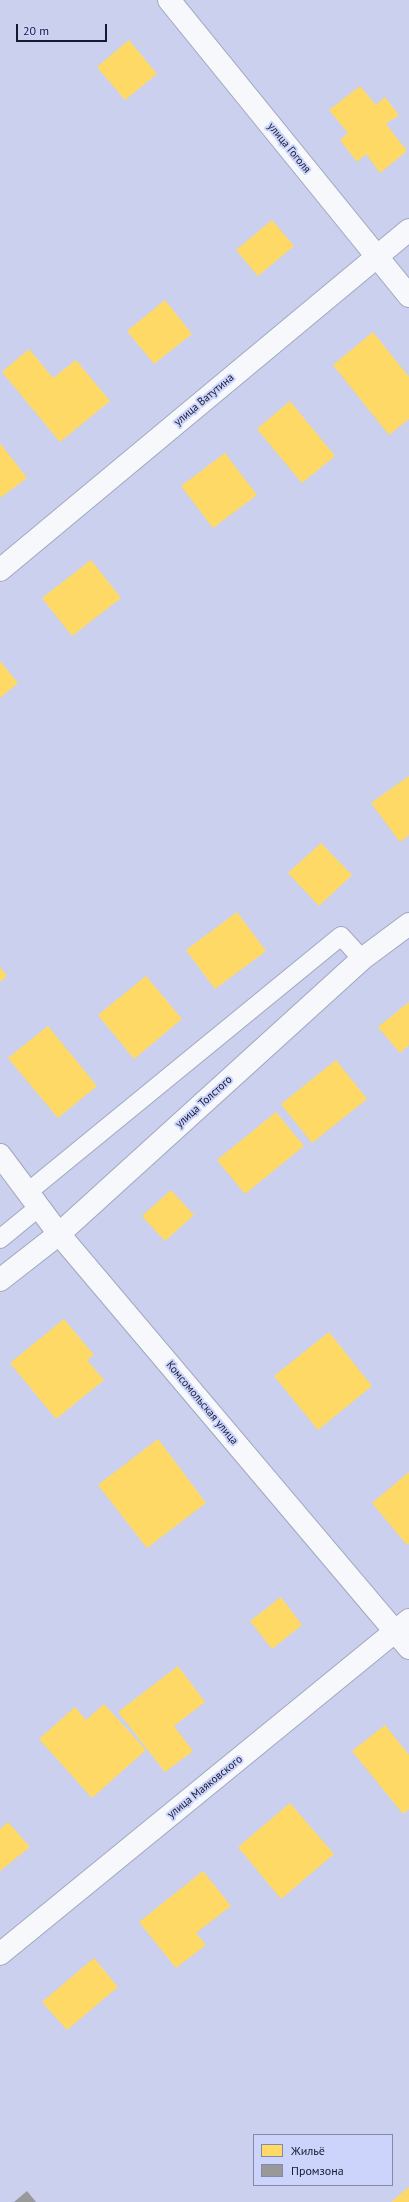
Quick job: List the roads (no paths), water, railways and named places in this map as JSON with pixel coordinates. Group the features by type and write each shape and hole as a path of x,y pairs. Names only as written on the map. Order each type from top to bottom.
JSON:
{"street":[{"name":"улица Гоголя","path":"169,0 409,296"},
{"name":"улица Ватутина","path":"0,570 409,230"},
{"name":"улица Толстого","path":"0,1280 59,1234 362,959 409,924"},
{"name":"Комсомольская улица","path":"0,1156 59,1234 402,1626 409,1648"},
{"name":"улица Маяковского","path":"0,1954 402,1626"}],"lane":[{"path":"0,1239 33,1200 341,936 362,959"}]}
